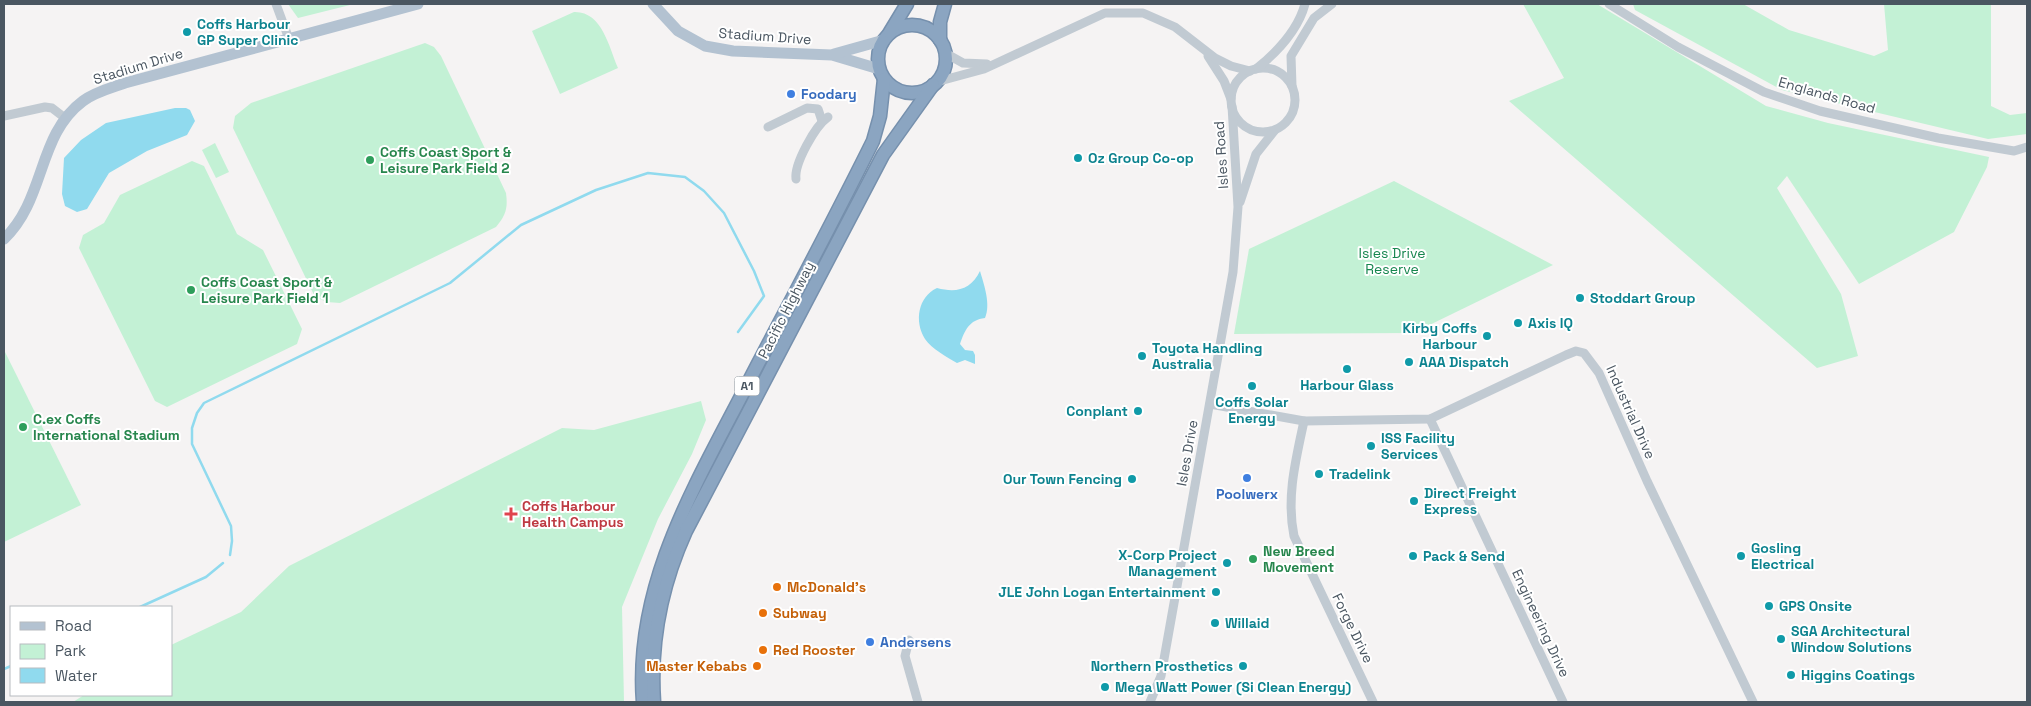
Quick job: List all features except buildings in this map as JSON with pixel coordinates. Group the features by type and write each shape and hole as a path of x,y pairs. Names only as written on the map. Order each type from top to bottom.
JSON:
{"highway":[{"name":"A1","path":"881,74 878,58 886,37 907,4"},
{"path":"945,53 940,40 940,22 946,4"},
{"path":"886,37 898,28 910,25 932,32 940,40"},
{"name":"A1","path":"935,84 945,64 945,53"},
{"path":"881,74 892,87 902,92 914,93 925,90 935,84"},
{"name":"Pacific Highway","path":"643,702 643,661 647,620 664,556 724,430 873,141 880,116 881,74"},
{"name":"Pacific Highway","path":"654,702 652,666 657,624 663,594 679,547 883,155 935,84"}],"main road":[{"name":"Stadium Drive","path":"4,239 14,228 34,195 48,151 65,118 84,100 125,83 418,4"},
{"name":"Stadium Drive","path":"653,4 678,32 705,46 733,51 832,55 881,74"},
{"name":"Stadium Drive","path":"832,55 886,37"}],"street":[{"path":"276,4 289,39"},
{"path":"1231,103 1236,83 1277,52 1303,12 1305,4"},
{"path":"1202,48 1219,72 1236,117 1250,129 1262,132 1275,130 1285,123 1292,112 1295,99 1292,87 1291,56 1314,18 1332,4"},
{"name":"Englands Road","path":"1609,4 1678,47 1764,92 1820,111 1938,138 2014,151 2027,148"},
{"path":"935,84 974,73 1105,13 1143,13 1175,27 1202,48 1231,66 1253,70 1268,69 1279,73 1292,87"},
{"path":"945,53 963,63 973,65 997,62"},
{"name":"Isles Road","path":"1231,103 1238,207"},
{"path":"4,116 45,107 52,108 65,118"},
{"path":"768,127 807,108 818,109 825,119 797,167 796,179"},
{"name":"Isles Road","path":"1238,207 1256,154 1275,130"},
{"name":"Isles Drive","path":"1150,702 1161,676 1210,404 1233,272 1238,207"},
{"name":"Industrial Drive","path":"1210,404 1304,420 1430,419 1566,355 1576,351 1584,353 1599,373 1651,490 1753,702"},
{"name":"Engineering Drive","path":"1430,419 1563,702"},
{"name":"Forge Drive","path":"1304,420 1293,476 1290,512 1294,536 1374,702"},
{"path":"909,640 905,656 918,702"}],"green space":[{"path":"288,4 354,4 298,18"},
{"path":"1523,4 1597,4 1766,106 1828,123 1989,157 1987,167 1954,232 1859,284 1787,176 1777,188 1841,294 1858,356 1817,368 1509,101 1564,78"},
{"path":"1633,4 1743,4 1789,30 1874,56 1888,50 1884,4 1991,4 1991,106 2010,115 2027,113 2027,134 1988,139 1782,90 1635,10"},
{"path":"574,12 584,13 598,24 608,41 618,68 560,94 532,31"},
{"name":"Coffs Coast Sport & Leisure Park Field 2","path":"425,43 434,47 441,56 506,193 507,203 504,215 496,227 340,303 327,302 315,297 233,128 235,116 251,103"},
{"path":"215,143 229,172 216,178 202,150"},
{"name":"Coffs Coast Sport & Leisure Park Field 1","path":"192,161 204,166 237,234 263,250 302,329 297,344 167,407 155,401 79,248 83,235 104,223 120,195"},
{"name":"Isles Drive Reserve","path":"1394,181 1553,265 1413,333 1234,334 1249,249"},
{"name":"C.ex Coffs International Stadium","path":"4,350 81,505 4,542"},
{"name":"Coffs Harbour Health Campus","path":"701,401 706,420 692,454 658,519 622,607 624,702 73,702 82,696 172,696 172,645 241,612 289,566 562,428 594,430"}],"water":[{"path":"175,108 190,110 195,121 187,135 147,151 109,173 87,209 77,212 65,206 62,194 64,158 81,140 106,123"},
{"path":"980,271 986,294 987,313 985,318 975,321 968,326 960,344 965,350 973,351 975,364 965,360 957,363 925,339 920,325 920,310 926,297 937,288 957,290 972,282"}],"waterway":[{"path":"230,555 232,541 231,526 192,444 192,428 197,413 204,403 450,283 521,225 596,190 648,173 685,177 704,191 724,213 754,271 764,296 738,332"},
{"path":"142,606 206,577 223,563"},
{"path":"4,669 10,666"}],"place":[{"name":"Coffs Harbour GP Super Clinic","path":"187,32"},
{"name":"Foodary","path":"791,94"},
{"name":"Oz Group Co-op","path":"1078,158"},
{"name":"Coffs Coast Sport & Leisure Park Field 2","path":"370,160"},
{"name":"Coffs Coast Sport & Leisure Park Field 1","path":"191,290"},
{"name":"Stoddart Group","path":"1580,298"},
{"name":"Axis IQ","path":"1518,323"},
{"name":"Kirby Coffs Harbour","path":"1487,336"},
{"name":"Toyota Handling Australia","path":"1142,356"},
{"name":"AAA Dispatch","path":"1409,362"},
{"name":"Harbour Glass","path":"1347,369"},
{"name":"Coffs Solar Energy","path":"1252,386"},
{"name":"Conplant","path":"1138,411"},
{"name":"C.ex Coffs International Stadium","path":"23,427"},
{"name":"ISS Facility Services","path":"1371,446"},
{"name":"Tradelink","path":"1319,474"},
{"name":"Poolwerx","path":"1247,478"},
{"name":"Our Town Fencing","path":"1132,479"},
{"name":"Direct Freight Express","path":"1414,501"},
{"name":"Coffs Harbour Health Campus","path":"511,514"},
{"name":"Pack & Send","path":"1413,556"},
{"name":"Gosling Electrical","path":"1741,556"},
{"name":"New Breed Movement","path":"1253,559"},
{"name":"X-Corp Project Management","path":"1227,563"},
{"name":"McDonald's","path":"777,587"},
{"name":"JLE John Logan Entertainment","path":"1216,592"},
{"name":"GPS Onsite","path":"1769,606"},
{"name":"Subway","path":"763,613"},
{"name":"Willaid","path":"1215,623"},
{"name":"SGA Architectural Window Solutions","path":"1781,639"},
{"name":"Andersens","path":"870,642"},
{"name":"Red Rooster","path":"763,650"},
{"name":"Master Kebabs","path":"757,666"},
{"name":"Northern Prosthetics","path":"1243,666"},
{"name":"Higgins Coatings","path":"1791,675"},
{"name":"Mega Watt Power (Si Clean Energy)","path":"1105,687"}]}
